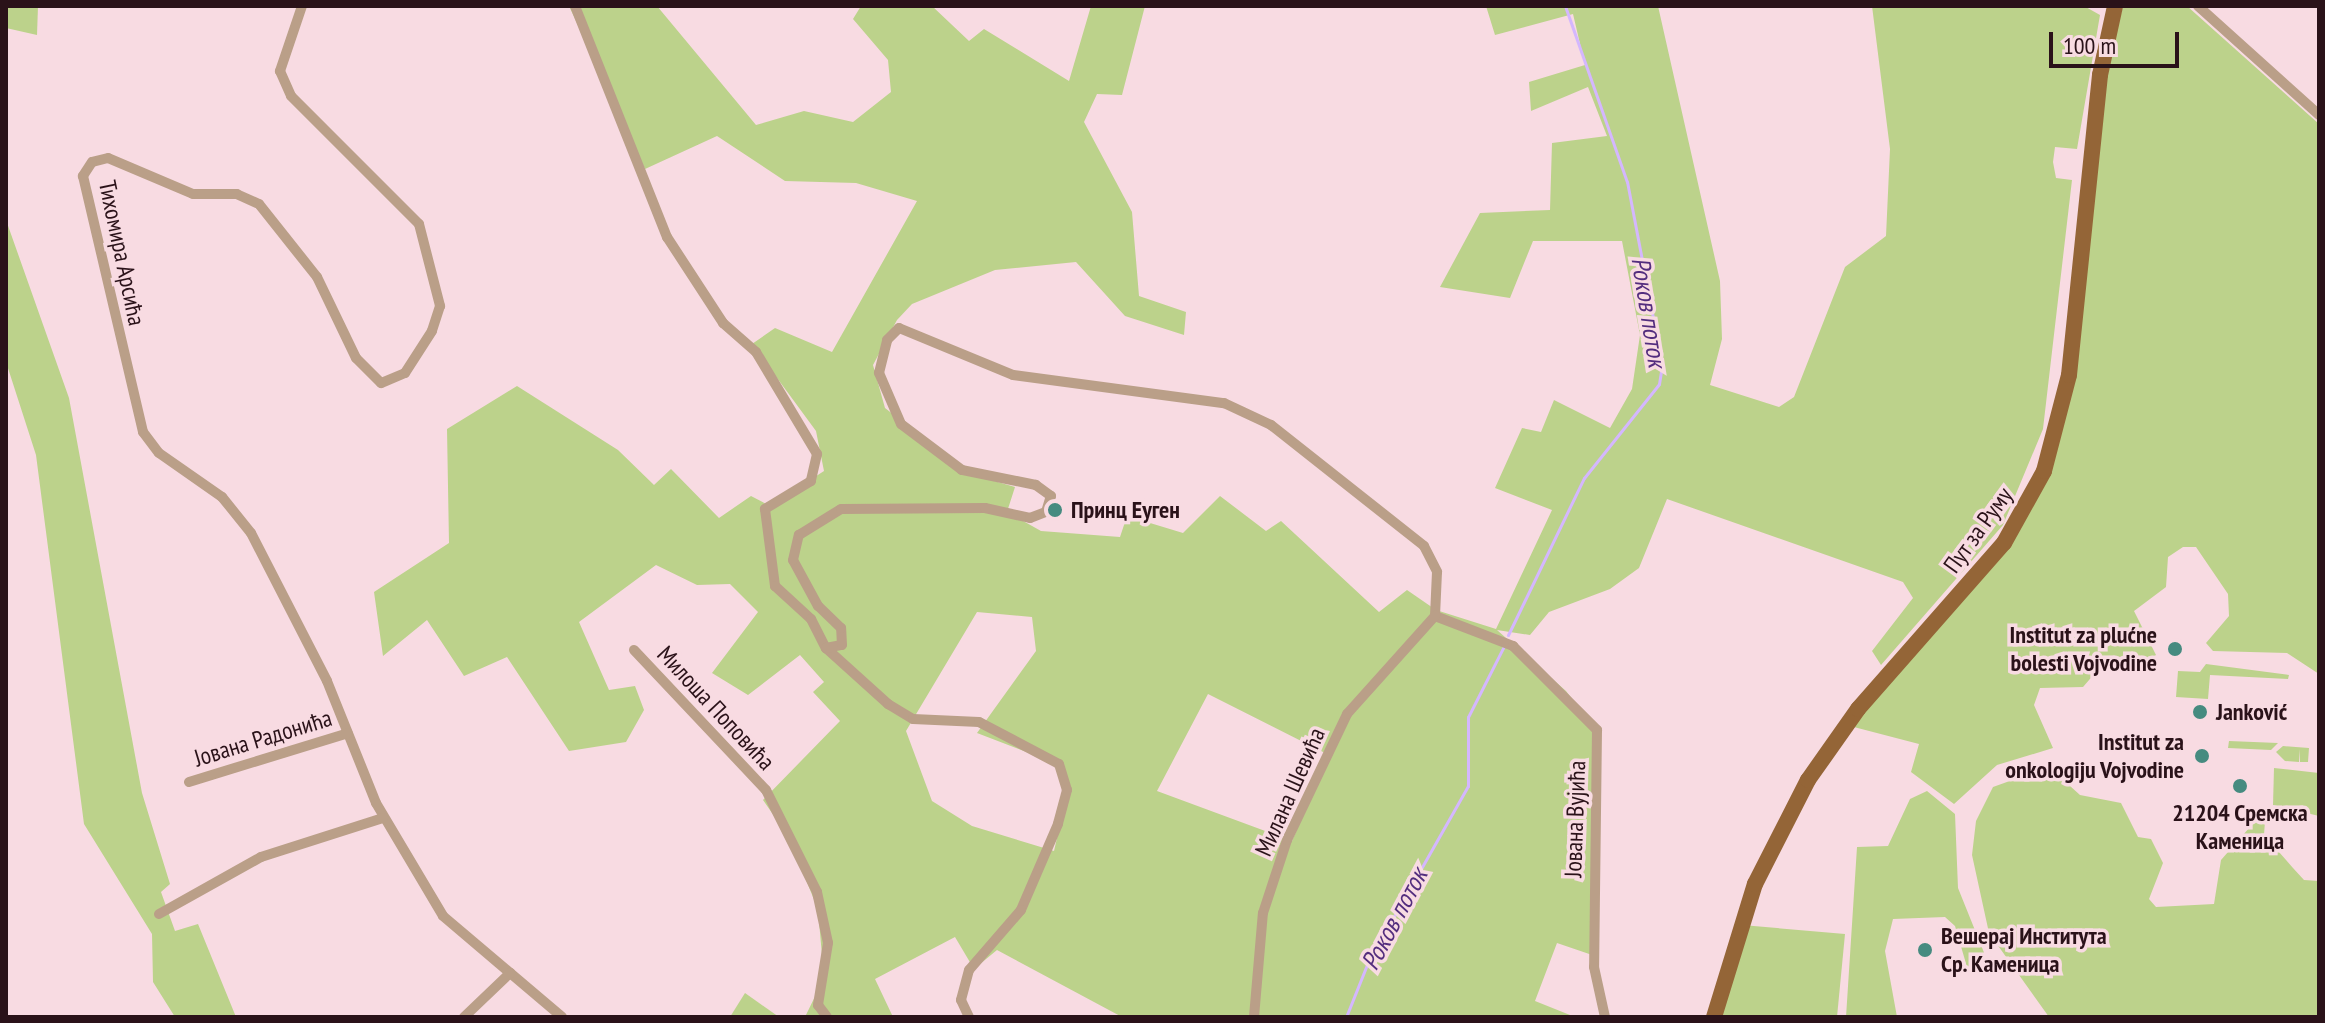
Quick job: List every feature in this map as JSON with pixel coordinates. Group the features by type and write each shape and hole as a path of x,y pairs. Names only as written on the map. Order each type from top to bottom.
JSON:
{"main road":[{"name":"Пут за Руму","path":"1714,1017 1755,884 1808,780 1858,709 2004,543 2051,454 2073,346 2100,75 2115,6"}],"street":[{"name":"Тихомира Арсића","path":"302,6 280,71 291,96 419,224 440,306 417,358 395,382 367,374 317,277 259,204 237,194 193,194 108,158 92,162 83,176 143,432 159,453 222,497 251,533 348,733 383,818 443,916 562,1017"},
{"path":"575,6 667,237 723,323 756,352 817,454 811,481 765,509 775,586 811,619 826,648 913,719 979,722 1059,764 1067,790 1058,824 1021,910 969,970 961,1000 969,1017"},
{"path":"2198,6 2319,115"},
{"path":"826,648 842,645 841,628 818,606 793,560 799,535 841,509 985,508 1030,518 1046,512 1051,496 1036,485 962,470 901,424 879,373 887,340 899,328 1013,375 1224,403 1271,425 1424,546 1437,572 1435,616"},
{"name":"Милана Шевића","path":"1254,1017 1263,913 1287,840 1347,714 1435,616"},
{"name":"Јована Вујића","path":"1435,616 1513,646 1597,730 1594,967 1605,1017"},
{"name":"Милоша Поповића","path":"634,650 766,790 817,892 828,943 818,1005 827,1017"},
{"name":"Јована Радонића","path":"189,782 348,733"},
{"path":"159,914 261,857 383,818"},
{"path":"464,1017 510,973"}],"green space":[{"path":"6,6 38,6 37,35 6,28"},
{"path":"569,6 657,6 756,125 804,111 853,122 891,92 888,60 853,19 861,6 932,6 969,41 984,29 1069,81 1091,6 1145,6 1122,95 1097,94 1084,122 1132,212 1139,296 1186,312 1184,335 1125,316 1076,262 995,270 912,304 897,320 873,365 885,408 970,474 1015,487 1007,512 1041,531 1120,537 1127,516 1183,533 1220,496 1266,531 1281,521 1379,612 1407,590 1436,610 1496,629 1552,510 1495,488 1522,428 1541,432 1554,400 1610,428 1632,389 1640,335 1622,241 1533,241 1510,298 1440,287 1480,213 1550,210 1552,143 1607,136 1588,87 1531,111 1529,82 1585,65 1573,14 1495,35 1486,6 1658,6 1720,281 1722,339 1710,385 1779,407 1794,397 1845,267 1886,236 1890,149 1872,6 2084,6 2100,15 2077,149 2055,147 2053,162 2056,178 2072,180 2043,429 2003,525 1881,665 1872,651 1913,598 1903,582 1667,499 1639,568 1610,589 1549,612 1530,635 1497,630 1566,691 1598,732 1598,957 1557,943 1535,1001 1575,1017 1122,1017 997,950 974,969 955,937 875,979 893,1017 805,1017 824,978 818,910 790,839 763,800 840,721 813,692 824,682 800,655 748,695 712,673 758,612 730,584 697,585 656,565 579,622 609,690 635,686 644,710 626,742 569,751 507,657 464,676 427,620 383,656 374,592 449,543 447,429 517,386 618,450 654,485 671,469 719,518 751,496 770,506 824,471 816,431 752,344 775,328 832,352 917,201 856,183 785,181 717,136 645,169","holes":["977,612 1032,617 1036,651 977,733 1063,766 1069,786 1054,851 972,826 932,801 906,731","1208,694 1329,755 1292,841 1157,791"]},
{"path":"2123,6 2187,6 2319,124 2319,674 2287,653 2213,651 2206,643 2229,616 2228,594 2196,547 2183,547 2168,557 2166,587 2134,611 2156,655 2134,668 2102,665 2083,687 2040,688 2034,705 2053,748 1997,765 1954,804 1911,772 1919,744 1850,726 1998,561 2048,478 2072,389 2106,71"},
{"path":"6,220 69,398 142,793 170,884 161,892 175,931 198,924 236,1017 175,1017 153,982 152,934 84,824 36,455 6,362"},
{"path":"2206,664 2289,675 2288,679 2210,675 2208,699 2176,697 2178,671 2200,672"},
{"path":"2229,741 2278,743 2271,750 2228,748"},
{"path":"2283,746 2309,748 2308,762 2300,762 2299,749 2299,762 2285,761 2276,752"},
{"path":"2049,767 2080,795 2121,803 2138,837 2151,839 2163,863 2149,899 2156,907 2214,904 2221,860 2257,819 2265,821 2264,835 2293,868 2304,880 2319,881 2319,1017 2049,1017 1989,933 1972,855 1976,821 1993,787"},
{"path":"2274,768 2319,773 2319,816 2273,805"},
{"path":"1927,791 1955,814 1958,888 1989,965 1983,975 1967,967 1955,926 1945,917 1893,919 1885,951 1897,1017 1846,1017 1857,847 1888,846 1910,799"},
{"path":"1742,925 1845,934 1837,1017 1718,1017"},
{"path":"745,993 779,1017 730,1017"}],"waterway":[{"name":"Роков поток","path":"1508,635 1584,478 1659,384 1662,365 1627,182 1565,6"},
{"name":"Роков поток","path":"1346,1017 1368,962 1468,786 1468,717 1504,646"}],"place":[{"name":"Принц Еуген","path":"1055,510"},
{"name":"Institut za plućne bolesti Vojvodine","path":"2175,649"},
{"name":"Janković","path":"2200,712"},
{"name":"Institut za onkologiju Vojvodine","path":"2202,756"},
{"name":"21204 Сремска Каменица","path":"2240,786"},
{"name":"Вешерај Института Ср. Каменица","path":"1925,950"}]}
